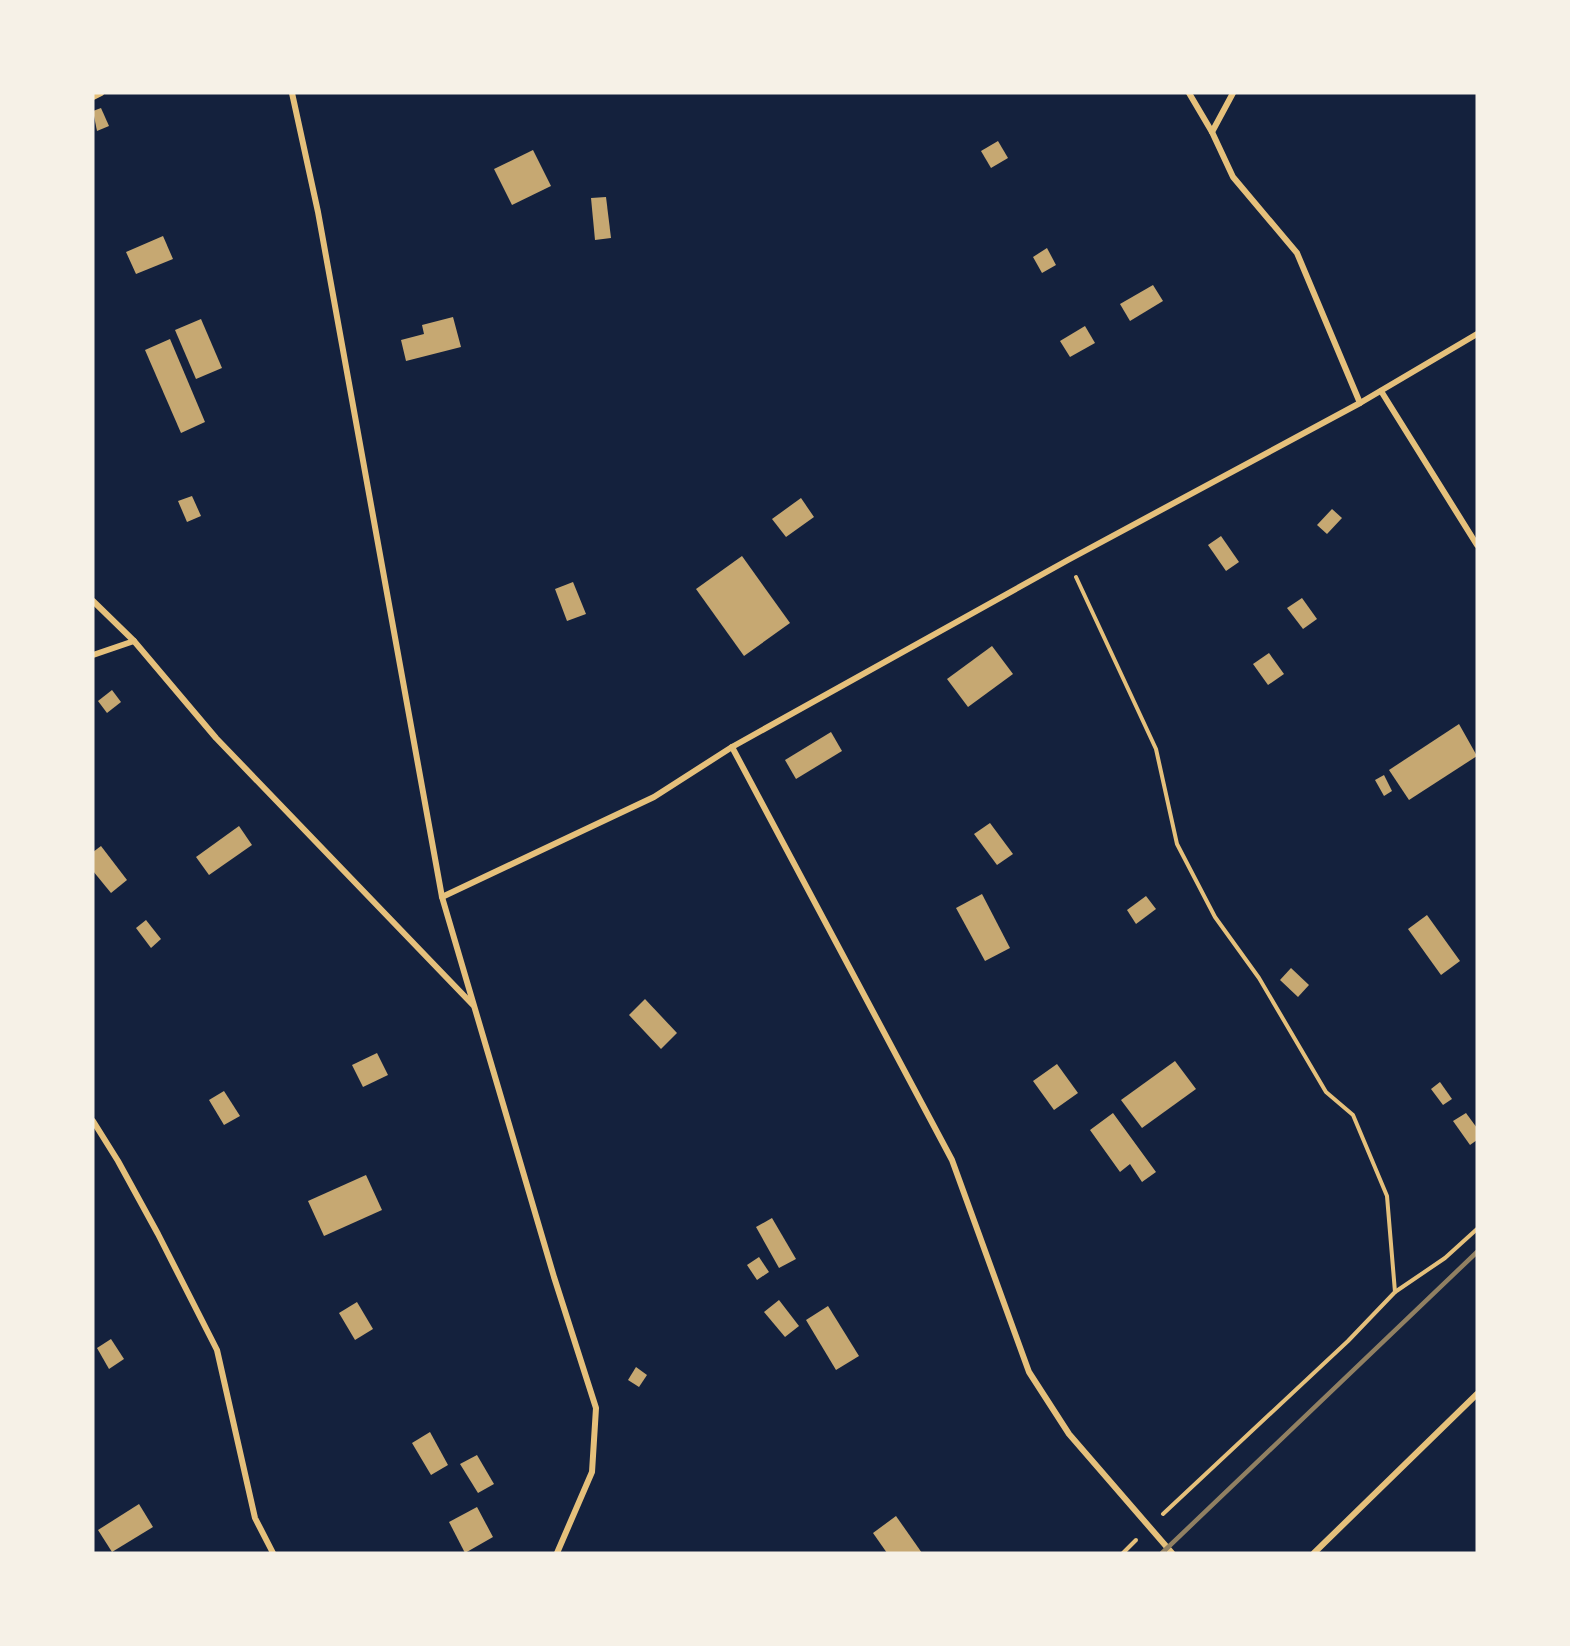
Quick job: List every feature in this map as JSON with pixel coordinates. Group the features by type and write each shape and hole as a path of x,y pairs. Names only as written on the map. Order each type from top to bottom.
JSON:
{"street":[{"path":"93,97 101,93"},
{"path":"292,93 318,212 442,897 554,1277 596,1408 592,1472 557,1553"},
{"path":"1189,93 1212,132 1233,177 1297,253 1360,403"},
{"path":"1212,132 1233,93"},
{"path":"442,897 597,821 654,796 732,747 1068,560 1360,403 1477,334"},
{"path":"1381,391 1477,545"},
{"path":"93,601 134,641 216,738 476,1008"},
{"path":"93,655 134,641"},
{"path":"732,747 952,1160 1029,1372 1069,1434 1172,1553"},
{"path":"93,1121 158,1234 217,1350 255,1518 273,1553"},
{"path":"1314,1553 1477,1394"}],"path":[{"path":"1068,560 1156,749 1177,844 1187,865 1215,917 1259,978 1326,1092 1353,1115 1387,1196 1395,1292"},
{"path":"1123,1553 1348,1341 1395,1292 1445,1258 1477,1229"}],"building":[{"path":"101,108 109,126 97,131 93,111"},
{"path":"998,141 1008,158 991,168 981,151"},
{"path":"533,150 551,186 512,205 494,169"},
{"path":"606,197 611,238 595,240 591,198"},
{"path":"163,236 173,259 136,274 126,252"},
{"path":"1047,248 1056,265 1042,273 1033,257"},
{"path":"1153,285 1163,301 1130,321 1120,304"},
{"path":"453,317 461,347 406,361 401,340 424,334 422,325"},
{"path":"201,319 222,368 196,379 175,330"},
{"path":"1085,326 1095,343 1070,357 1060,341"},
{"path":"170,339 205,422 181,433 145,350"},
{"path":"192,496 201,516 187,522 178,501"},
{"path":"801,498 814,517 786,537 772,519"},
{"path":"1332,509 1342,518 1327,534 1317,525"},
{"path":"1221,536 1239,562 1226,571 1208,545"},
{"path":"742,556 790,623 744,656 696,589"},
{"path":"573,582 586,614 567,621 555,589"},
{"path":"1302,598 1317,619 1303,629 1287,608"},
{"path":"992,646 1013,674 968,707 947,679"},
{"path":"1269,653 1284,674 1268,685 1253,664"},
{"path":"112,690 121,702 107,713 98,701"},
{"path":"1459,724 1477,756 1409,800 1389,770"},
{"path":"831,732 842,751 796,779 785,760"},
{"path":"1384,775 1392,791 1384,796 1375,780"},
{"path":"990,823 1013,854 997,865 974,834"},
{"path":"239,826 252,845 209,875 196,857"},
{"path":"101,846 127,880 111,893 93,871 93,852"},
{"path":"982,894 1010,948 985,961 956,908"},
{"path":"1146,896 1156,909 1136,924 1127,910"},
{"path":"1427,915 1460,961 1441,975 1408,929"},
{"path":"146,920 161,939 151,948 136,928"},
{"path":"1291,968 1309,985 1298,997 1280,980"},
{"path":"645,999 677,1033 661,1049 629,1015"},
{"path":"377,1053 388,1075 363,1087 352,1065"},
{"path":"1175,1061 1196,1089 1142,1128 1121,1100"},
{"path":"1057,1064 1078,1093 1054,1110 1033,1081"},
{"path":"1440,1082 1452,1099 1443,1105 1431,1089"},
{"path":"224,1091 240,1116 224,1125 209,1100"},
{"path":"1113,1113 1156,1172 1142,1182 1130,1164 1120,1172 1090,1130"},
{"path":"1466,1113 1477,1128 1477,1140 1470,1145 1453,1121"},
{"path":"366,1175 382,1210 324,1236 308,1201"},
{"path":"772,1218 796,1259 779,1268 756,1227"},
{"path":"759,1257 769,1272 757,1280 747,1265"},
{"path":"779,1300 799,1326 785,1337 764,1312"},
{"path":"357,1302 373,1329 355,1340 339,1313"},
{"path":"828,1306 859,1356 836,1370 806,1320"},
{"path":"111,1339 124,1359 109,1369 97,1348"},
{"path":"636,1367 647,1375 639,1387 628,1380"},
{"path":"430,1432 448,1465 431,1475 412,1443"},
{"path":"477,1455 494,1484 478,1493 460,1464"},
{"path":"139,1504 153,1527 112,1552 98,1530"},
{"path":"477,1507 493,1537 465,1553 449,1522"},
{"path":"896,1516 922,1553 887,1553 873,1533"}],"railway":[{"path":"1162,1553 1477,1252"}]}
